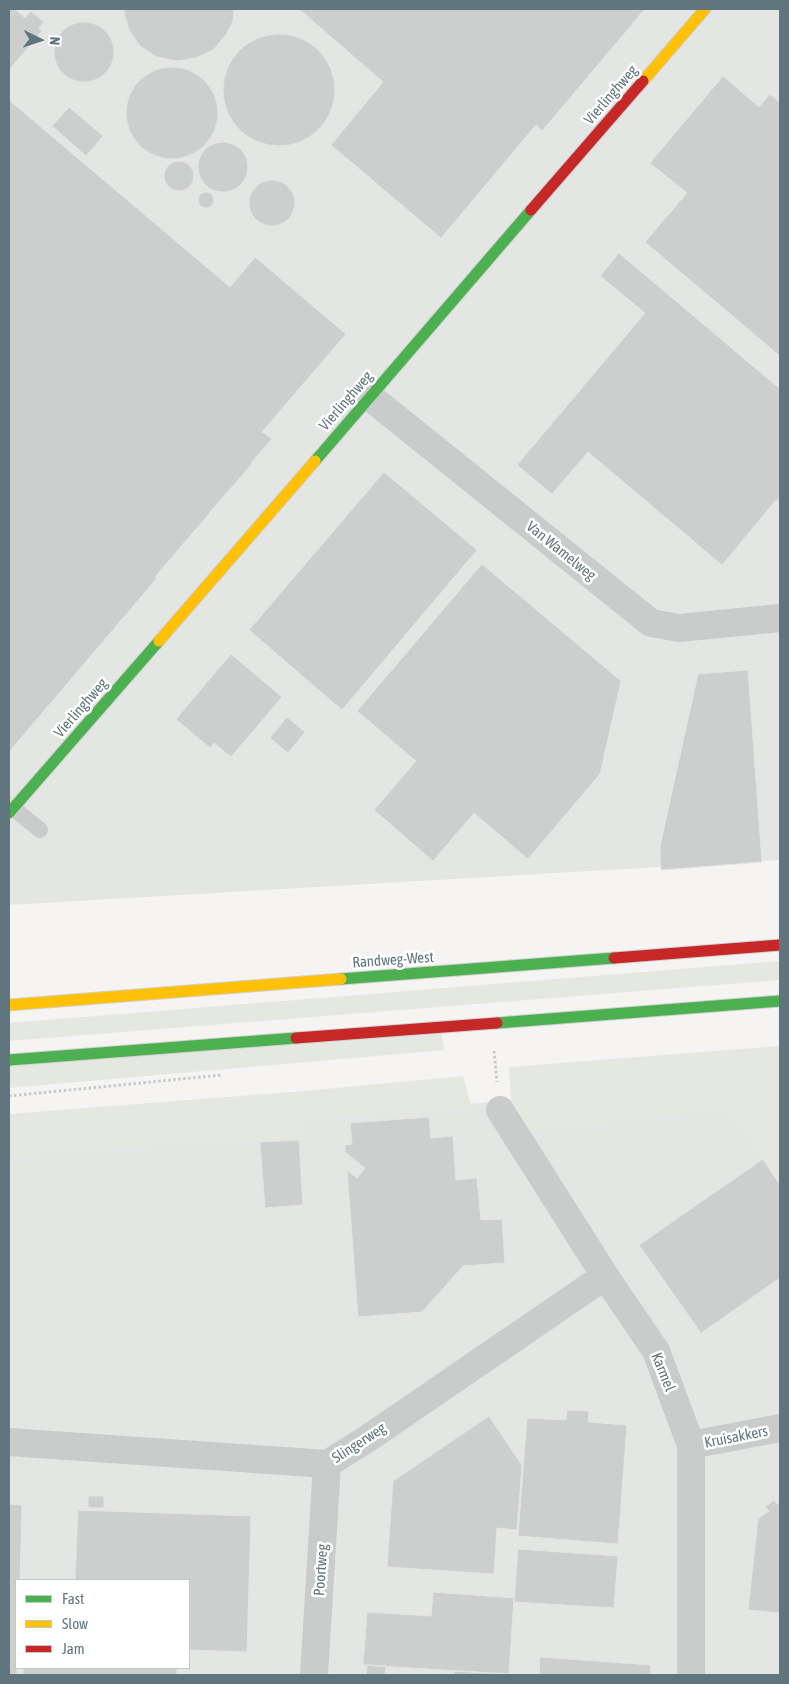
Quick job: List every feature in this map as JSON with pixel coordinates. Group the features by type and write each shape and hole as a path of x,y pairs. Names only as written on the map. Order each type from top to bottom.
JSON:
{"main road":[{"name":"Vierlinghweg","path":"11,811 705,9"},
{"name":"Randweg-West","path":"9,1005 780,945"},
{"path":"9,1060 780,1001"}],"street":[{"name":"Van Wamelweg","path":"370,397 651,623 679,628 780,618"},
{"name":"Karmel","path":"500,1110 605,1276 656,1352 691,1445 691,1675"},
{"name":"Slingerweg","path":"9,1442 327,1464 605,1276"},
{"name":"Kruisakkers","path":"691,1445 780,1428"},
{"name":"Poortweg","path":"314,1675 327,1464"}],"lane":[{"path":"11,811 40,830"}],"shaded area":[{"path":"9,9 780,9 780,860 9,905"},
{"path":"780,961 780,980 9,1041 9,1023"},
{"path":"441,1031 445,1050 9,1088 9,1066"},
{"path":"780,1046 780,1184 728,1110 526,1132 511,1102 509,1067"},
{"path":"463,1076 472,1108 306,1120 307,1136 9,1157 9,1114 304,1091"},
{"path":"780,1078 780,1675 9,1675 9,1142"}],"building":[{"path":"9,9 15,9 25,18 31,11 44,22 39,28 42,31 9,70"},
{"path":"123,9 234,9 233,21 226,35 213,50 196,58 177,61 157,57 140,46 129,30"},
{"path":"299,9 645,9 542,131 536,125 441,238 331,145 383,82"},
{"path":"84,22 101,27 109,35 114,52 109,69 101,77 84,82 67,77 59,69 54,52 59,35 67,27"},
{"path":"279,34 300,38 318,51 331,69 335,90 331,111 318,129 300,142 279,146 258,142 240,129 227,111 223,90 227,69 240,51 258,38"},
{"path":"172,67 189,71 204,81 214,96 218,113 214,130 204,145 189,155 172,159 155,155 140,145 130,130 126,113 130,96 140,81 155,71"},
{"path":"723,76 759,107 770,94 780,103 780,356 645,242 687,193 650,163"},
{"path":"9,100 230,287 255,257 346,334 262,432 273,439 9,752"},
{"path":"69,107 103,136 86,156 52,126"},
{"path":"223,142 233,144 241,149 246,157 248,167 246,177 241,185 233,190 223,192 213,190 205,185 200,177 198,167 200,157 205,149 213,144"},
{"path":"179,161 190,165 194,176 190,187 179,191 168,187 164,176 168,165"},
{"path":"272,180 285,184 291,190 295,203 291,216 285,222 272,226 259,222 253,216 249,203 253,190 259,184"},
{"path":"203,192 209,192 214,197 212,206 203,208 198,203 198,197"},
{"path":"619,253 780,389 780,496 778,499 780,502 776,500 722,565 588,452 552,494 517,465 645,313 600,276"},
{"path":"384,472 477,550 342,710 249,630"},
{"path":"482,564 621,681 600,774 528,859 474,813 433,861 374,810 416,761 357,711"},
{"path":"231,654 282,697 231,757 214,743 210,748 176,719"},
{"path":"748,670 762,862 661,870 660,846 698,674"},
{"path":"287,717 305,732 288,753 270,738"},
{"path":"429,1117 431,1138 453,1136 456,1180 477,1178 481,1220 502,1219 505,1263 463,1266 422,1312 358,1317 347,1170 357,1178 365,1168 345,1152 345,1145 352,1144 350,1123"},
{"path":"299,1140 303,1205 265,1208 260,1142"},
{"path":"763,1159 780,1185 780,1278 701,1333 639,1245"},
{"path":"567,1410 589,1411 588,1422 627,1425 618,1544 518,1536 527,1418 566,1420"},
{"path":"489,1416 522,1465 517,1530 497,1528 494,1574 387,1567 393,1481"},
{"path":"88,1496 104,1496 104,1508 88,1508"},
{"path":"774,1500 777,1504 780,1501 780,1613 748,1610 758,1519 769,1511 765,1507"},
{"path":"9,1504 22,1505 20,1579 15,1579 15,1669 17,1669 17,1675 9,1675"},
{"path":"78,1510 251,1516 247,1652 190,1650 190,1579 75,1579"},
{"path":"518,1549 618,1556 614,1608 514,1602"},
{"path":"433,1592 514,1598 509,1674 363,1665 367,1612 431,1616"},
{"path":"540,1657 651,1665 650,1675 539,1675"},
{"path":"367,1665 386,1666 385,1675 366,1675"},
{"path":"23,1669 177,1669 177,1675 23,1675"},
{"path":"454,1671 501,1674 501,1675 454,1675"}],"traffic: fast":[{"path":"315,461 531,210"},
{"path":"9,813 159,641"},
{"path":"341,979 614,958"},
{"path":"497,1023 780,1001"},
{"path":"9,1060 296,1038"}],"traffic: slow":[{"path":"643,81 705,9"},
{"path":"159,641 315,461"},
{"path":"9,1005 341,979"}],"traffic: jam":[{"path":"531,210 643,81"},
{"path":"614,958 780,945"},
{"path":"296,1038 497,1023"}]}
